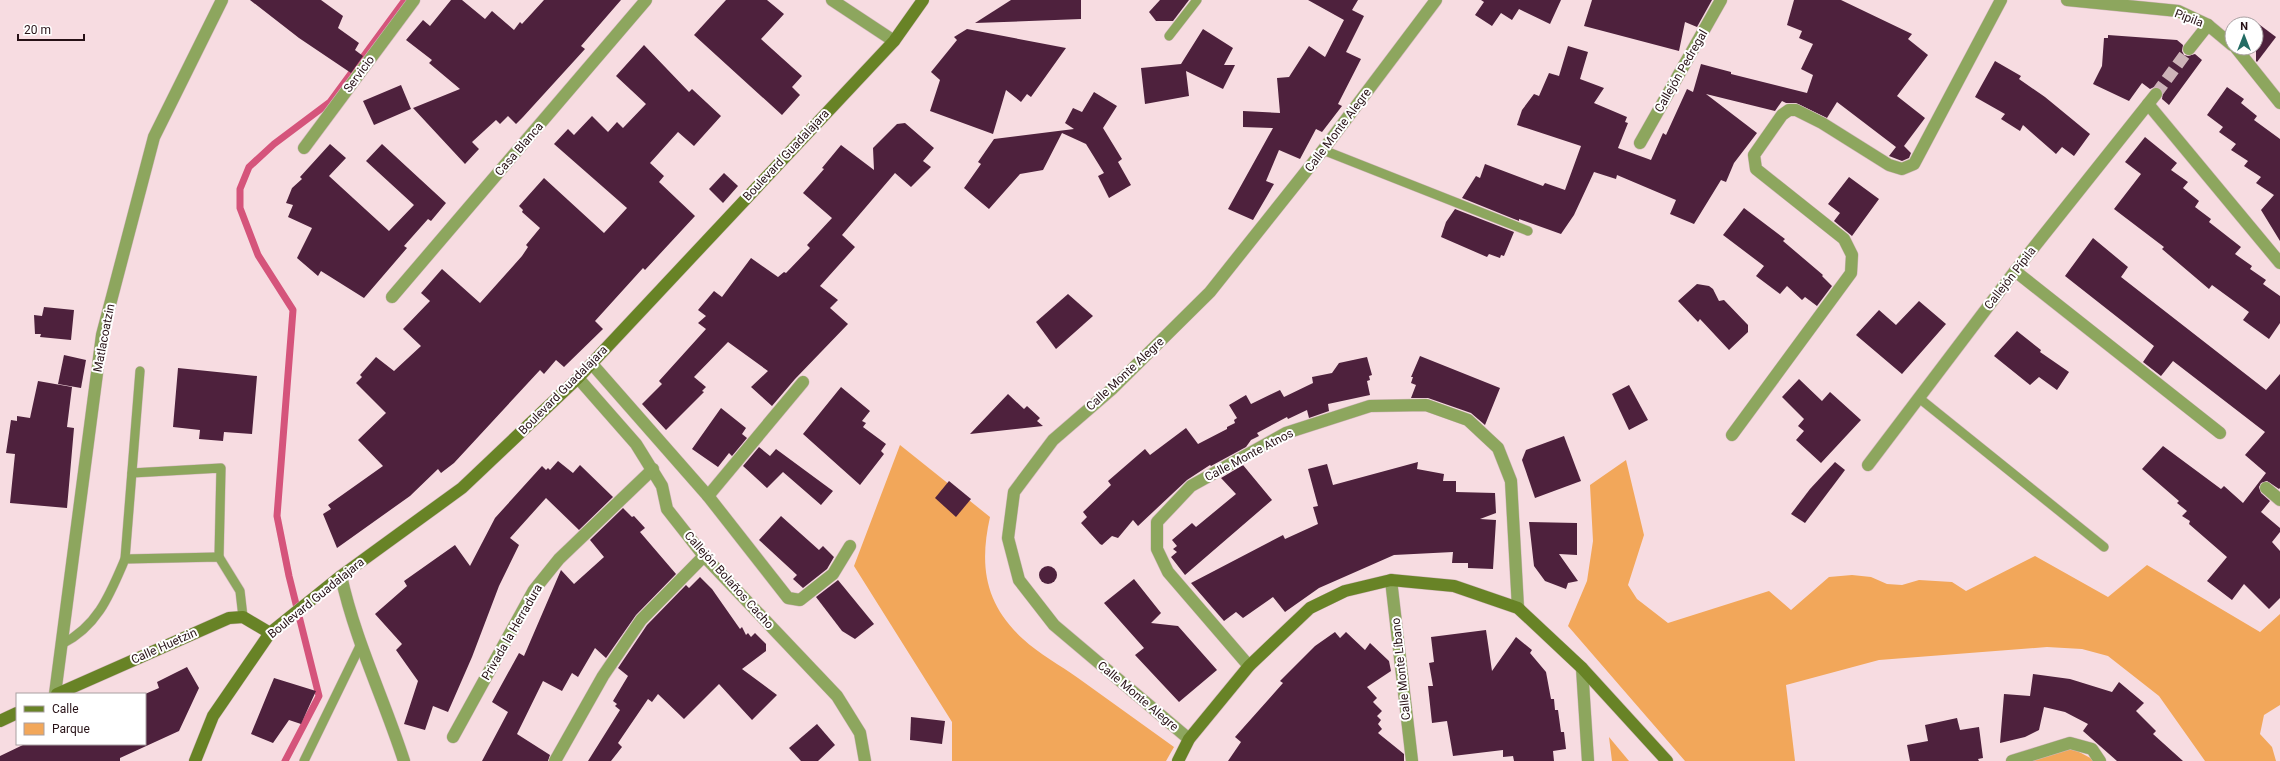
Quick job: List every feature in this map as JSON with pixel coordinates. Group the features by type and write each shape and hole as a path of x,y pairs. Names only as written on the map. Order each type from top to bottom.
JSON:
{"main road":[{"name":"Boulevard Guadalajara","path":"195,761 213,716 270,633 341,576 462,488 578,378 894,41 923,0"},
{"path":"1178,761 1189,739 1249,666 1310,608 1345,591 1391,580 1454,586 1518,608 1582,668 1667,761"},
{"path":"243,616 270,633"},
{"name":"Calle Huetzin","path":"58,693 229,618 243,616"},
{"path":"0,722 16,714"}],"street":[{"name":"Matlacoatzin","path":"56,693 102,335 154,137 222,0"},
{"name":"Servicio","path":"304,148 414,0"},
{"name":"Casa Blanca","path":"392,297 646,0"},
{"path":"832,0 894,41"},
{"name":"Calle Monte Alegre","path":"1189,739 1054,625 1019,580 1008,538 1014,492 1053,440 1112,389 1210,292 1323,150 1436,0"},
{"name":"Callejón Pedregal","path":"1640,143 1721,0"},
{"path":"1732,435 1851,273 1852,255 1844,239 1756,169 1754,155 1782,115 1789,110 1796,110 1822,123 1889,165 1902,169 1914,164 2001,0"},
{"name":"Pipila","path":"2067,0 2178,11 2208,25 2224,38"},
{"path":"2189,49 2208,25"},
{"path":"2242,56 2280,104"},
{"name":"Callejón Pípila","path":"1868,465 2015,271 2156,94"},
{"path":"2148,104 2280,263"},
{"path":"2015,271 2220,433"},
{"path":"592,364 708,496 788,598 800,600 833,574 850,546"},
{"name":"Callejón Bolaños Cacho","path":"578,378 636,444 653,469 662,486 667,509 704,556 837,696 860,733 865,761"},
{"path":"708,496 803,382"},
{"name":"Calle Monte Atnos","path":"1249,666 1168,572 1157,549 1158,522 1191,486 1286,433 1370,406 1426,405 1468,420 1498,448 1511,481 1518,608"},
{"name":"Privada la Herradura","path":"453,737 534,590 559,559 653,469"},
{"path":"2266,488 2280,500"},
{"path":"554,761 603,676 640,620 704,556"},
{"path":"341,576 347,604 360,646 404,761"},
{"name":"Calle Monte Líbano","path":"1391,580 1411,760"},
{"path":"1582,668 1588,761"},
{"path":"2012,761 2070,743 2092,749 2100,761"}],"lane":[{"path":"1169,36 1197,0"},
{"path":"1323,150 1528,231"},
{"path":"62,644 74,638 101,611 126,559 140,371"},
{"path":"1919,398 2104,547"},
{"path":"132,473 221,468 219,557 240,591 243,616"},
{"path":"126,559 219,557"},
{"path":"304,761 360,646"}],"green space":[{"path":"900,445 990,517 985,552 988,583 1000,612 1010,626 1036,650 1078,678 1174,747 1166,761 952,761 952,722 854,566"},
{"path":"1626,460 1644,535 1628,585 1637,599 1668,623 1769,591 1791,610 1829,577 1852,575 1871,577 1887,584 1902,585 1919,580 1952,582 1966,591 2035,556 2108,597 2147,565 2260,632 2280,614 2280,705 2264,715 2260,734 2272,747 2276,761 2205,761 2159,696 2108,656 2082,649 2047,647 1879,660 1786,685 1795,761 1685,761 1568,626 1587,581 1593,541 1590,485"},
{"path":"1609,737 1629,761 1612,761"},
{"path":"2068,746 2096,761 2024,761"}],"building":[{"path":"250,0 321,0 343,16 338,28 359,43 355,50 363,56 351,73 299,38"},
{"path":"451,0 462,0 485,19 492,11 514,30 520,22 522,24 544,0 621,0 581,46 585,49 516,124 508,116 500,124 496,120 472,142 479,149 465,164 413,108 460,89 429,63 432,60 406,40 423,20 430,26"},
{"path":"726,0 767,0 784,14 761,39 802,76 792,87 800,95 782,115 694,35"},
{"path":"1011,0 1081,0 1081,19 975,23"},
{"path":"1160,0 1189,0 1173,21 1156,21 1149,12"},
{"path":"1308,0 1358,0 1352,10 1364,16 1346,52 1361,59 1338,104 1342,106 1322,132 1316,129 1300,159 1279,150 1266,181 1274,184 1253,220 1228,209 1273,128 1243,127 1243,111 1280,113 1277,78 1289,77 1309,46 1325,57 1344,20"},
{"path":"1481,0 1561,0 1550,24 1519,9 1512,20 1501,13 1492,26 1475,15 1484,2"},
{"path":"1592,0 1712,0 1697,27 1685,22 1679,51 1584,26"},
{"path":"1794,0 1841,0 1912,34 1908,39 1928,55 1897,96 1925,118 1904,146 1911,153 1909,158 1902,161 1889,156 1896,147 1837,102 1827,118 1796,103 1786,103 1782,101 1775,111 1706,94 1757,133 1734,163 1726,182 1721,180 1694,224 1670,214 1676,200 1617,175 1616,179 1594,172 1574,215 1561,234 1519,219 1519,221 1462,198 1476,176 1480,178 1485,164 1543,186 1545,183 1565,190 1581,146 1517,125 1522,110 1534,94 1539,96 1549,73 1559,76 1568,46 1588,52 1580,79 1604,88 1594,103 1627,117 1625,122 1628,123 1618,148 1651,160 1663,133 1666,135 1687,89 1693,92 1701,64 1731,72 1731,74 1807,93 1813,75 1801,69 1813,44 1799,38 1802,31 1787,25"},
{"path":"2264,28 2276,37 2264,53"},
{"path":"967,29 1066,48 1031,97 1027,94 1021,102 1006,90 993,134 930,111 940,80 931,72 957,40 954,37"},
{"path":"1203,29 1233,48 1224,65 1235,65 1223,89 1186,71 1189,96 1145,104 1141,68 1181,64"},
{"path":"2108,35 2177,40 2183,45 2182,51 2184,55 2188,56 2195,54 2202,60 2169,105 2162,99 2163,92 2160,88 2154,87 2150,89 2142,83 2129,101 2093,84 2102,66 2104,38 2108,38"},
{"path":"644,45 689,92 692,89 721,116 694,146 678,132 650,163 664,176 659,182 695,216 645,270 643,268 595,321 603,329 564,367 556,360 544,374 540,370 454,463 441,473 438,469 410,496 337,548 323,514 331,509 328,505 383,466 358,440 386,413 356,383 362,377 360,375 376,357 394,371 421,346 403,329 430,301 421,293 442,269 480,303 522,256 528,247 526,245 540,228 522,212 523,210 519,206 544,178 604,233 627,208 554,144 568,129 574,135 592,116 608,132 617,122 623,128 646,104 616,76"},
{"path":"2256,56 2262,56 2257,62"},
{"path":"1995,61 2021,76 2019,79 2045,97 2090,134 2074,156 2062,147 2056,154 2023,125 2020,131 2001,119 2005,114 1975,97"},
{"path":"401,85 411,109 374,125 363,101"},
{"path":"2227,87 2244,99 2241,103 2257,116 2254,120 2280,139 2280,241 2261,210 2274,195 2256,183 2261,177 2244,166 2248,161 2231,150 2236,144 2219,132 2223,127 2207,115"},
{"path":"1094,92 1117,106 1103,128 1122,159 1118,162 1131,185 1109,198 1098,176 1104,173 1086,144 1062,133 1043,170 1020,174 989,209 964,188 981,164 978,162 994,139 1074,129 1065,123 1073,108 1082,112"},
{"path":"905,123 934,148 923,161 931,167 911,187 895,173 842,235 855,247 820,286 838,300 830,308 848,324 795,379 772,406 751,387 768,371 728,342 694,377 706,387 702,391 704,392 666,430 642,404 662,384 659,381 706,329 698,323 706,316 698,310 714,291 722,297 751,258 778,277 784,272 786,273 810,248 807,245 832,218 803,193 824,169 822,168 841,145 874,170 873,148 897,124"},
{"path":"2145,137 2177,163 2171,170 2188,182 2183,188 2199,201 2195,207 2211,219 2209,222 2241,247 2235,254 2252,266 2250,269 2266,280 2263,284 2280,296 2280,323 2269,339 2243,320 2249,312 2212,285 2209,289 2162,249 2164,247 2114,209 2141,174 2125,162"},
{"path":"330,144 346,158 329,176 389,231 414,205 366,161 382,144 446,203 431,221 428,219 404,246 407,248 364,298 321,271 318,276 297,258 312,228 288,217 293,205 286,203 292,188 302,179 300,177"},
{"path":"724,173 738,186 723,203 709,189"},
{"path":"1849,177 1879,199 1852,236 1834,221 1840,213 1828,204"},
{"path":"1744,208 1785,239 1783,241 1823,275 1822,276 1832,286 1817,306 1805,297 1802,300 1787,286 1780,294 1756,276 1764,266 1723,235"},
{"path":"1455,209 1514,232 1504,256 1501,255 1500,258 1489,254 1487,257 1441,237 1446,222"},
{"path":"2093,238 2128,267 2121,277 2266,390 2280,374 2280,488 2279,489 2267,481 2261,483 2259,487 2261,493 2270,501 2261,512 2280,528 2280,532 2272,542 2280,551 2280,598 2269,609 2244,584 2232,600 2207,581 2227,557 2189,524 2190,521 2182,516 2187,511 2177,503 2179,501 2142,469 2163,446 2221,489 2224,486 2243,503 2266,473 2245,455 2265,432 2173,361 2161,376 2143,362 2154,346 2065,276"},
{"path":"1697,284 1709,286 1713,289 1719,301 1724,300 1748,325 1748,332 1729,350 1700,319 1698,322 1678,301"},
{"path":"1068,294 1093,316 1056,349 1036,322"},
{"path":"1919,301 1946,324 1902,374 1856,335 1879,310 1896,325"},
{"path":"44,307 74,310 71,340 40,337 41,334 35,334 34,315 42,316"},
{"path":"2017,331 2041,350 2040,352 2069,372 2057,390 2039,377 2030,385 1994,356"},
{"path":"64,355 86,360 81,388 58,384"},
{"path":"1420,356 1500,388 1485,425 1471,413 1428,398 1411,398 1416,385 1411,383 1413,377 1411,377"},
{"path":"1367,357 1372,375 1369,376 1370,380 1367,381 1370,395 1328,404 1329,411 1309,418 1307,410 1288,419 1287,417 1257,433 1259,436 1251,440 1246,447 1211,466 1210,465 1187,480 1138,526 1133,520 1118,538 1112,536 1102,545 1081,523 1087,517 1083,512 1111,485 1108,481 1145,449 1150,455 1186,428 1198,444 1227,429 1227,427 1235,423 1234,420 1237,418 1229,405 1246,395 1251,404 1280,390 1284,397 1313,383 1312,377 1332,373 1339,363"},
{"path":"178,368 257,376 252,434 224,432 223,441 199,439 200,430 173,427"},
{"path":"1799,379 1822,401 1830,392 1861,420 1821,463 1796,440 1804,431 1798,426 1804,419 1782,397"},
{"path":"38,381 72,387 67,427 74,428 67,508 10,503 15,454 6,453 11,420 17,421 17,416 30,418"},
{"path":"1629,385 1648,420 1629,430 1612,394"},
{"path":"841,387 870,411 862,421 866,423 863,427 886,444 881,451 884,454 860,485 803,434"},
{"path":"1008,394 1024,409 1027,406 1040,418 1037,421 1043,426 970,434"},
{"path":"721,408 746,428 742,434 747,438 732,456 729,453 718,467 692,449"},
{"path":"1564,436 1581,481 1535,498 1522,460 1526,450"},
{"path":"759,447 770,456 776,449 833,491 821,505 783,472 767,488 743,466"},
{"path":"558,461 573,473 580,465 613,497 579,530 546,498 510,538 519,545 499,586 472,657 448,712 433,706 425,730 404,724 418,681 396,650 402,644 375,614 407,586 404,581 455,545 470,566 495,518 542,466 546,470 548,468 550,470"},
{"path":"1418,462 1417,469 1444,474 1443,481 1456,481 1456,492 1495,493 1496,513 1480,519 1496,520 1493,569 1468,568 1468,563 1452,563 1453,552 1394,555 1319,588 1285,612 1273,597 1243,618 1236,612 1224,621 1191,583 1283,535 1285,539 1318,524 1313,507 1318,506 1308,469 1327,464 1333,485"},
{"path":"1835,462 1845,470 1805,523 1791,514 1810,489"},
{"path":"1243,465 1272,500 1185,575 1171,557 1177,552 1173,549 1177,546 1172,540 1192,523 1196,527 1236,494 1221,478"},
{"path":"949,481 971,499 956,517 935,498"},
{"path":"623,508 632,517 634,516 645,528 640,532 676,574 636,615 606,658 595,648 578,677 572,673 562,691 543,681 517,734 550,755 548,761 482,761 508,712 492,702 519,653 524,656 561,570 574,584 604,557 590,540"},
{"path":"781,516 819,550 823,546 834,557 827,569 803,588 793,579 797,575 759,540"},
{"path":"1529,522 1577,523 1577,555 1559,554 1578,581 1568,583 1566,589 1545,581 1534,566"},
{"path":"1048,566 1054,569 1057,575 1054,581 1048,584 1042,581 1039,575 1042,569"},
{"path":"700,577 712,589 740,629 742,627 746,635 748,633 751,637 755,633 766,644 766,651 742,669 777,695 752,720 719,684 684,719 658,694 652,702 648,699 618,743 622,747 611,761 588,761 620,710 615,706 617,704 613,701 628,676 618,668 647,625 686,585 689,588"},
{"path":"1134,579 1161,613 1151,623 1178,626 1217,670 1179,702 1135,655 1144,648 1104,603"},
{"path":"838,580 874,624 855,639 842,631 816,597"},
{"path":"1486,630 1492,671 1516,637 1532,650 1530,653 1546,672 1551,699 1554,699 1555,710 1558,710 1561,732 1564,732 1566,749 1553,751 1554,761 1514,761 1513,756 1503,757 1503,750 1453,756 1447,721 1432,723 1428,686 1433,686 1429,663 1434,662 1431,637"},
{"path":"1335,632 1340,638 1346,632 1365,650 1370,643 1389,661 1391,671 1367,687 1377,698 1373,702 1382,711 1377,716 1381,720 1378,724 1382,729 1378,733 1404,754 1404,761 1228,761 1241,742 1235,737 1283,683 1280,681 1315,646"},
{"path":"187,667 199,688 179,731 120,758 120,761 0,761 0,756 23,745 146,745 146,694 159,688 157,682"},
{"path":"2033,674 2070,679 2112,692 2119,682 2144,703 2136,711 2156,731 2153,734 2183,761 2117,761 2083,731 2088,724 2065,712 2044,707 2039,730 2025,737 2000,743 2004,694 2030,696"},
{"path":"274,678 316,691 301,724 289,720 273,743 251,734"},
{"path":"911,717 945,721 942,744 910,740"},
{"path":"1957,718 1960,730 1979,727 1983,758 1978,759 1979,761 1910,761 1907,745 1928,741 1925,725"},
{"path":"817,724 835,745 818,761 801,761 789,748"}],"waterway":[{"path":"285,761 319,696 289,576 277,516 293,310 258,255 240,208 240,189 249,167 274,144 330,102 405,0"}],"tunnel":[{"path":"2156,94 2189,49"}]}
